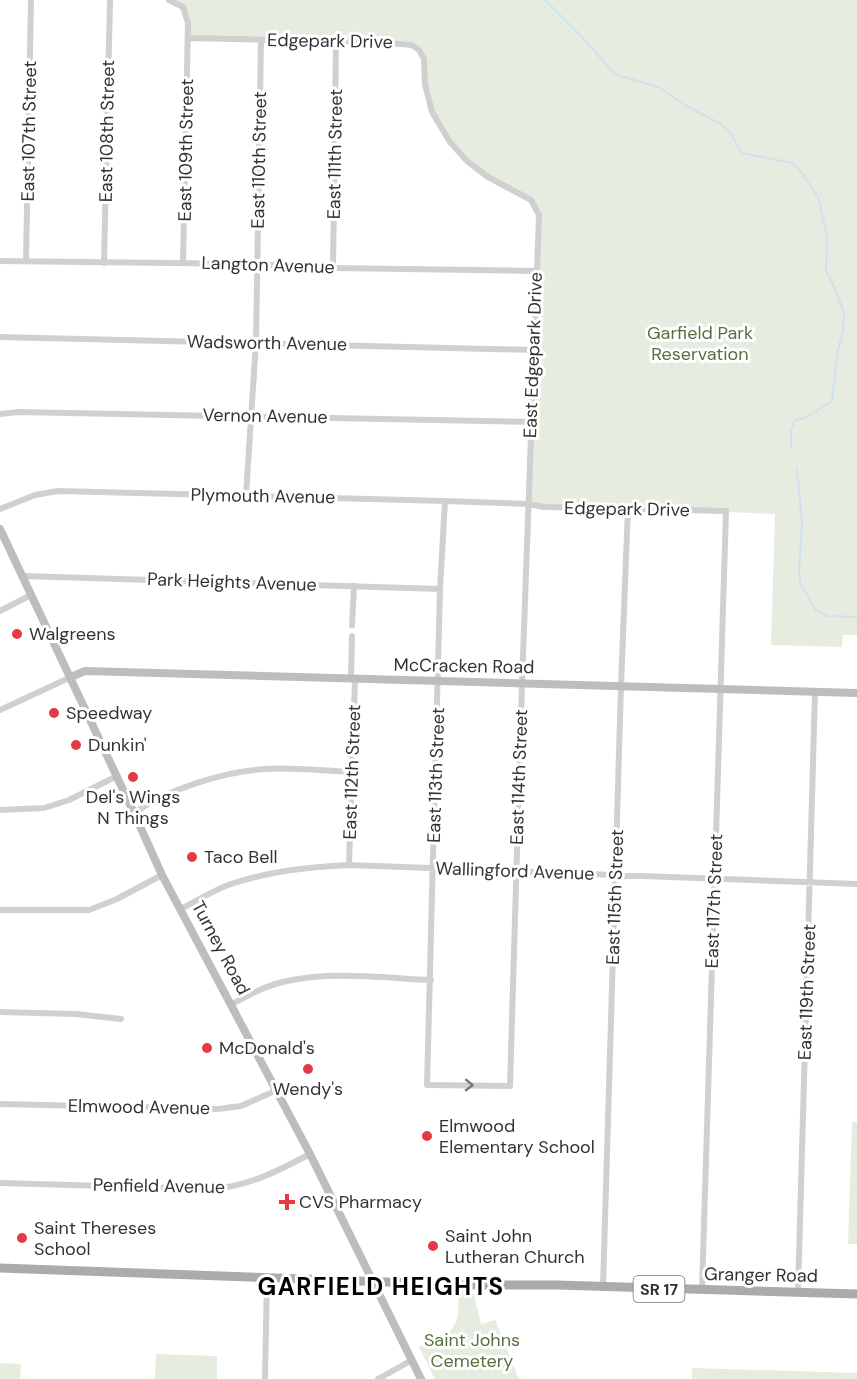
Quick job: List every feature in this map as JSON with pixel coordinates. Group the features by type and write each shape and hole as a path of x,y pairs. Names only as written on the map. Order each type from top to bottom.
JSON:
{"main road":[{"name":"Turney Road","path":"0,529 71,676 162,875 310,1154 421,1379"},
{"name":"McCracken Road","path":"71,676 88,671 857,693"},
{"name":"Granger Road","path":"0,1268 525,1286 857,1294"}],"street":[{"name":"East 107th Street","path":"27,261 32,0"},
{"name":"East 108th Street","path":"104,263 110,0"},
{"path":"169,0 183,7 187,15 188,38"},
{"name":"Edgepark Drive","path":"188,38 412,45 419,50 424,59 425,84 432,112 450,142 467,161 488,177 525,196 536,206"},
{"name":"East 109th Street","path":"183,263 188,38"},
{"name":"East 110th Street","path":"246,495 256,342 261,40"},
{"name":"East 111th Street","path":"333,268 336,41"},
{"name":"East Edgepark Drive","path":"528,504 539,215 536,206"},
{"name":"Langton Avenue","path":"0,261 258,264 333,268 536,271"},
{"name":"Wadsworth Avenue","path":"0,337 534,350"},
{"name":"Vernon Avenue","path":"0,414 18,412 250,415 531,422"},
{"name":"Plymouth Avenue","path":"0,509 35,495 58,491 528,504"},
{"name":"East 113th Street","path":"427,1085 440,589 445,501"},
{"name":"Edgepark Drive","path":"528,504 544,507 726,511"},
{"name":"East 114th Street","path":"427,1085 510,1086 528,504"},
{"name":"East 115th Street","path":"603,1287 628,508"},
{"name":"East 117th Street","path":"702,1290 726,511"},
{"name":"Park Heights Avenue","path":"23,576 440,589"},
{"path":"352,625 354,586"},
{"path":"0,611 31,595"},
{"name":"East 112th Street","path":"349,865 352,636"},
{"path":"0,710 71,676"},
{"name":"East 119th Street","path":"798,1292 815,692"},
{"path":"134,813 144,806 188,787 222,776 264,769 352,772"},
{"path":"0,810 44,808 69,800 117,776"},
{"name":"Wallingford Avenue","path":"181,909 228,885 267,873 302,867 349,865 857,884"},
{"path":"0,910 89,910 117,899 162,875"},
{"path":"231,1004 258,990 286,981 324,976 431,980"},
{"path":"0,1012 76,1014 121,1019"},
{"name":"Elmwood Avenue","path":"0,1104 218,1109 241,1106 275,1091"},
{"name":"Penfield Avenue","path":"0,1183 212,1189 234,1187 263,1178 310,1154"},
{"path":"265,1379 267,1277"},
{"path":"378,1379 412,1360"}],"green space":[{"name":"Garfield Park Reservation","path":"169,0 857,0 857,635 843,635 842,647 771,645 775,514 528,504 539,215 536,206 488,177 467,161 432,112 424,59 412,45 188,38 183,7"},
{"path":"852,1122 857,1122 857,1244 848,1244"},
{"name":"Saint Johns Cemetery","path":"458,1291 473,1291 481,1324 495,1320 519,1379 435,1379 419,1347 440,1338 452,1328 458,1315"},
{"path":"156,1354 217,1356 217,1379 155,1379"},
{"path":"0,1363 21,1364 20,1379 0,1379"},
{"path":"692,1368 857,1373 857,1379 692,1379"}],"waterway":[{"path":"545,0 615,74 660,88 683,104 719,123 729,131 742,153 792,163 799,169 818,197 827,236 826,271 844,313 843,330 838,350 832,401 807,417 795,420 791,430 791,447"},
{"path":"797,469 802,523 800,583 816,610 827,616 857,617"}],"place":[{"name":"Walgreens","path":"17,634"},
{"name":"Speedway","path":"54,713"},
{"name":"Dunkin'","path":"76,745"},
{"name":"Del's Wings N Things","path":"133,777"},
{"name":"Taco Bell","path":"192,857"},
{"name":"McDonald's","path":"207,1048"},
{"name":"Wendy's","path":"308,1069"},
{"name":"Elmwood Elementary School","path":"427,1136"},
{"name":"CVS Pharmacy","path":"287,1202"},
{"name":"Saint Thereses School","path":"22,1238"},
{"name":"Saint John Lutheran Church","path":"433,1246"}],"district":[{"name":"GARFIELD HEIGHTS","path":"381,1287"}]}
